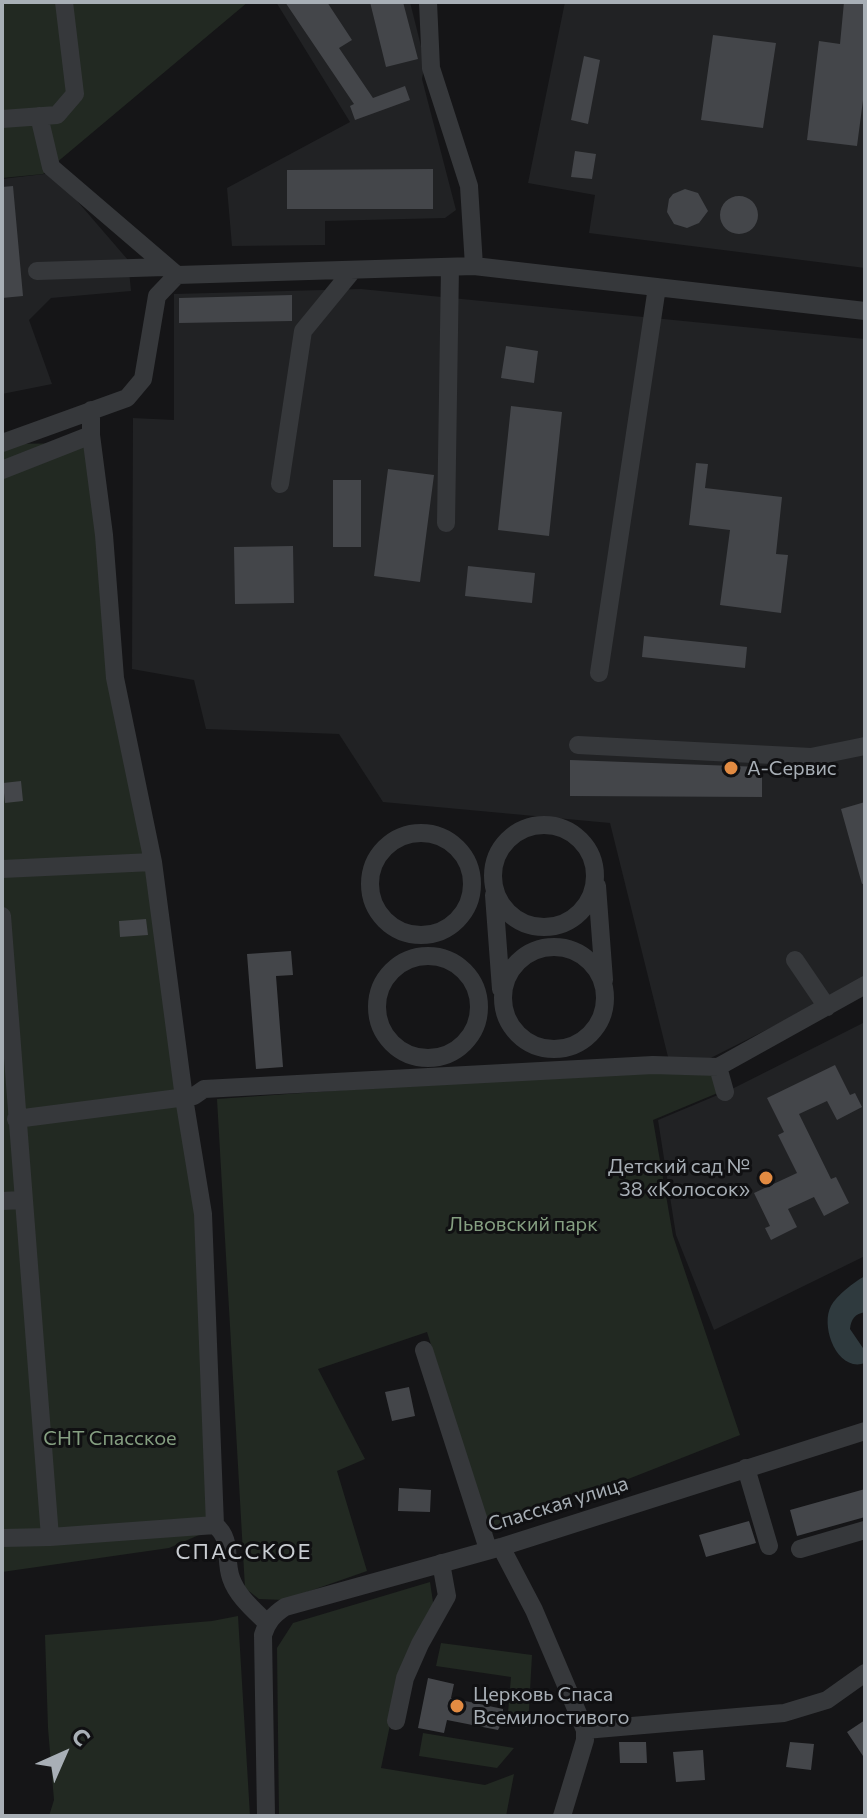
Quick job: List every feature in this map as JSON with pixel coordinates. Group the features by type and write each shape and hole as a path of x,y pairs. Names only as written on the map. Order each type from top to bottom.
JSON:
{"street":[{"path":"2,119 57,115 75,94 64,2"},
{"path":"428,2 431,68 469,186 474,266"},
{"path":"39,116 51,167 171,271"},
{"path":"37,271 353,270 474,266 865,311"},
{"path":"446,523 450,267"},
{"path":"280,484 303,331 353,270"},
{"path":"2,443 127,398 143,379 157,296 171,271"},
{"path":"599,673 657,287"},
{"path":"91,410 115,678 153,862 184,1098 203,1214 215,1525"},
{"path":"2,470 91,435"},
{"path":"578,745 811,757 865,746"},
{"path":"536,825 563,827 584,843 595,867 605,989 602,1016 586,1038 562,1049 535,1046 514,1030 503,1006 493,884 496,857 512,836 536,825"},
{"path":"403,932 430,935 454,924 470,902 472,876 461,851 440,836 413,833 388,844 373,865 370,892 381,916 403,932 420,956"},
{"path":"2,869 153,862"},
{"path":"493,884 504,908 526,924 553,927 577,916 593,894 595,867"},
{"path":"2,916 50,1537"},
{"path":"503,1006 505,979 521,958 545,947 572,949 594,965 605,989"},
{"path":"420,956 447,958 468,974 479,999 477,1025 461,1047 437,1058 410,1055 388,1039 377,1015 380,988 396,967 420,956"},
{"path":"795,960 827,1007"},
{"path":"16,1119 184,1098 204,1089 653,1065 718,1067 865,985"},
{"path":"478,1008 503,1006"},
{"path":"718,1067 725,1092"},
{"path":"2,1201 22,1200"},
{"path":"424,1350 494,1548 534,1610 585,1730 585,1740 562,1816"},
{"name":"Спасская улица","path":"267,1623 285,1607 494,1548 865,1431"},
{"path":"746,1468 769,1546"},
{"path":"2,1538 215,1525 224,1533 231,1579 244,1600 267,1623 263,1635 266,1816"},
{"path":"800,1549 865,1530"},
{"path":"396,1721 405,1678 447,1596 441,1563"},
{"path":"585,1730 784,1713 827,1700 865,1673"}],"shaded area":[{"path":"276,2 410,2 425,62 422,79 456,210 445,218 325,221 325,245 232,246 227,188 350,122"},
{"path":"565,2 865,2 865,268 589,233 595,195 528,183"},
{"path":"53,173 128,260 131,291 51,298 29,320 52,384 2,394 2,179"},
{"path":"361,289 865,339 865,980 673,1077 610,823 383,802 339,734 206,729 194,680 132,669 133,418 174,420 174,294"},
{"name":"Детский сад № 38 «Колосок»","path":"865,1022 865,1256 714,1330 676,1235 658,1120 732,1089"},
{"path":"865,1276 865,1312 854,1318 850,1329 865,1351 865,1363 855,1364 846,1361 833,1346 828,1315 837,1298"}],"green space":[{"path":"2,2 248,2 43,174 2,178"},
{"name":"СНТ Спасское","path":"88,443 135,796 184,1062 222,1525 169,1548 2,1572 2,444"},
{"name":"Львовский парк","path":"713,1064 720,1092 653,1120 673,1236 740,1435 491,1533 427,1332 318,1369 365,1459 337,1471 367,1571 284,1600 259,1599 245,1588 217,1099"},
{"path":"430,1582 434,1609 399,1682 381,1768 485,1785 514,1774 506,1816 279,1816 277,1648 293,1623"},
{"path":"238,1616 250,1816 49,1816 54,1800 45,1635 212,1621"},
{"path":"441,1643 532,1655 528,1727 507,1725 511,1677 436,1666"},
{"path":"423,1733 514,1748 497,1768 419,1756"}],"building":[{"path":"285,2 327,2 352,40 339,48 373,98 405,86 410,100 355,120 350,106 354,104"},
{"path":"370,2 403,2 418,59 386,67"},
{"path":"844,2 865,2 865,85 857,146 807,140 819,41 840,44"},
{"path":"713,35 776,43 763,128 701,120"},
{"path":"584,56 600,60 588,124 571,120"},
{"path":"575,151 596,154 592,179 571,177"},
{"path":"433,169 433,209 287,209 287,170"},
{"path":"13,186 23,296 2,298 2,187"},
{"path":"685,189 698,193 708,211 699,223 687,228 674,224 667,212 669,199"},
{"path":"739,196 752,202 758,215 752,228 739,234 726,228 720,215 726,202"},
{"path":"292,295 292,321 179,323 179,298"},
{"path":"506,346 538,351 534,383 501,378"},
{"path":"511,406 562,412 549,536 498,530"},
{"path":"696,463 708,464 705,488 782,497 776,554 788,555 781,613 720,605 730,530 689,525"},
{"path":"388,469 434,475 420,582 374,576"},
{"path":"333,480 361,480 361,547 333,547"},
{"path":"293,546 294,603 235,604 234,547"},
{"path":"468,566 535,573 532,603 465,596"},
{"path":"644,636 747,647 745,668 642,657"},
{"path":"570,760 762,767 762,797 570,796"},
{"path":"21,781 23,801 5,803 3,783"},
{"path":"865,802 865,883 862,884 841,809"},
{"path":"146,919 148,935 120,937 119,921"},
{"path":"291,951 293,975 276,976 283,1067 256,1069 247,954"},
{"path":"835,1065 850,1095 855,1093 862,1107 837,1120 827,1101 799,1114 831,1179 836,1177 849,1203 824,1216 814,1197 788,1209 797,1227 771,1240 765,1228 770,1226 754,1193 797,1173 778,1135 784,1132 767,1098"},
{"path":"409,1387 415,1416 392,1421 385,1392"},
{"path":"399,1488 431,1490 430,1512 398,1511"},
{"path":"865,1489 865,1517 797,1536 790,1510"},
{"path":"749,1521 756,1543 706,1557 699,1535"},
{"name":"Церковь Спаса Всемилостивого","path":"428,1678 454,1684 451,1698 503,1709 503,1720 498,1730 447,1720 444,1733 418,1728"},
{"path":"865,1720 865,1759 847,1732"},
{"path":"619,1742 646,1742 647,1763 620,1763"},
{"path":"790,1742 814,1744 811,1770 786,1767"},
{"path":"703,1750 705,1780 676,1782 673,1752"}],"place":[{"name":"A-Сервис","path":"731,768"},
{"name":"Детский сад № 38 «Колосок»","path":"766,1178"},
{"name":"Церковь Спаса Всемилостивого","path":"457,1706"}],"district":[{"name":"СПАССКОЕ","path":"244,1552"}]}
